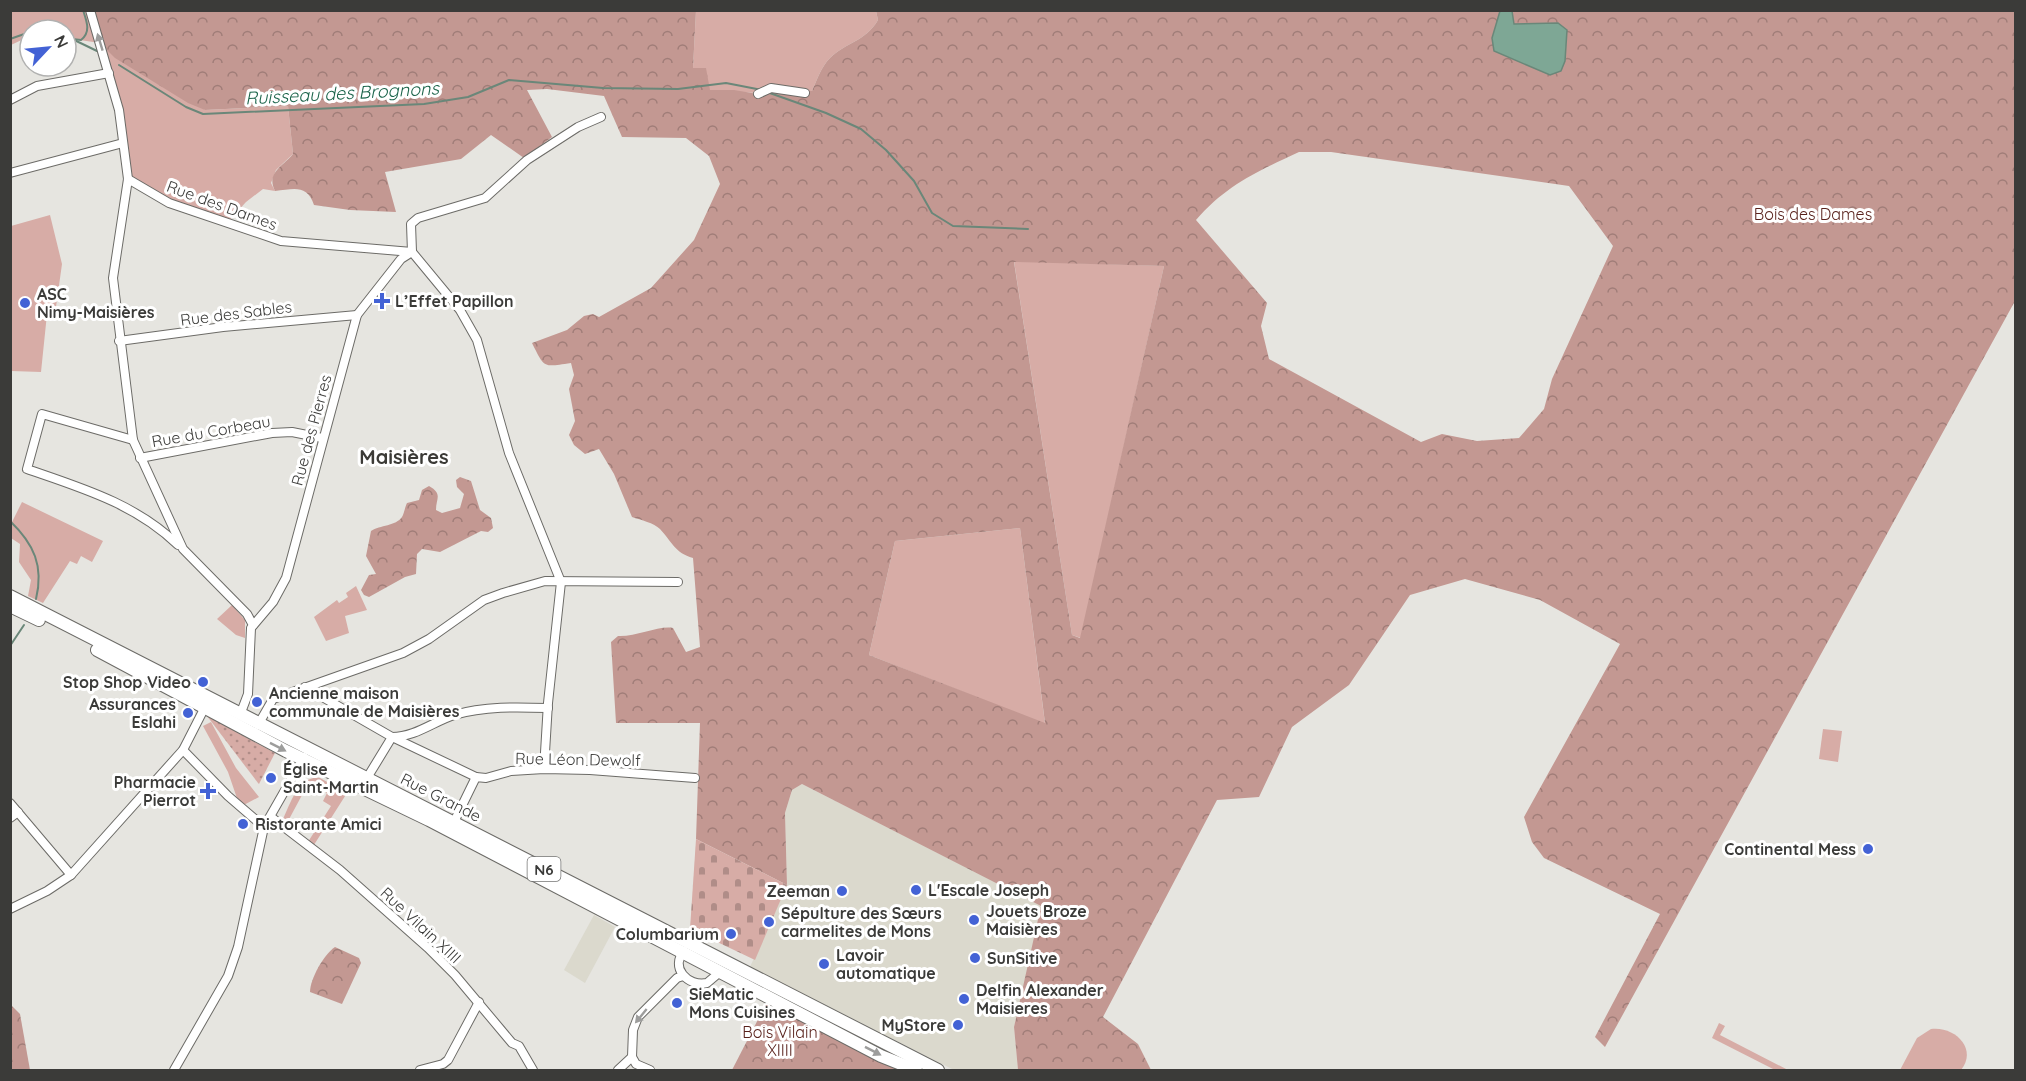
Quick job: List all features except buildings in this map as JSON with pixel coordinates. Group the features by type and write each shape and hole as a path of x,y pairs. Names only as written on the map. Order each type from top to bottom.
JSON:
{"main road":[{"name":"Rue Grande","path":"10,596 238,719 309,748 938,1071"},
{"name":"Rue Grande","path":"10,606 205,707 238,719"},
{"name":"Rue Grande","path":"256,728 302,760 420,815 881,1056 916,1071"}],"street":[{"path":"90,10 119,110 128,179 113,278 133,440 183,549"},
{"path":"10,100 37,86 109,73"},
{"path":"759,94 766,89 805,93"},
{"path":"544,769 561,582 509,453 477,340 460,310 412,252 410,237 414,221 423,215 485,198 527,160 578,127 601,117"},
{"path":"10,173 123,143"},
{"name":"Rue des Dames","path":"128,179 169,203 281,242 412,252"},
{"name":"Rue des Pierres","path":"253,625 273,602 286,578 357,315 401,259 412,252"},
{"name":"Rue des Sables","path":"119,341 223,327 357,315"},
{"path":"133,440 42,414 27,469 115,501 154,524 183,549 247,614 253,625 250,633 248,694 238,719"},
{"name":"Rue du Corbeau","path":"140,458 272,433 292,432 322,438"},
{"path":"256,728 273,699 403,653 493,596 545,581 678,582"},
{"path":"305,687 392,737 476,777 454,822"},
{"path":"10,909 47,891 71,875 183,750 205,707"},
{"path":"367,778 392,737 407,736 460,714 511,707 548,708"},
{"path":"174,1071 234,959 264,827 309,748"},
{"path":"183,750 228,796 264,827"},
{"name":"Rue Léon Dewolf","path":"476,777 486,778 511,771 544,769 612,771 695,778"},
{"path":"10,802 71,875"},
{"path":"10,818 18,812"},
{"name":"Rue Vilain XIIII","path":"271,817 340,870 455,975 512,1043 519,1046 533,1071"},
{"path":"697,946 682,951 679,965 683,976 690,982 702,984 720,972"},
{"path":"650,1071 636,1064 632,1057 633,1030 638,1017 677,978 683,976"},
{"path":"420,1071 443,1064 448,1060 479,1002"},
{"path":"618,1071 632,1057"}],"shaded area":[{"path":"1500,11 1512,11 1514,24 1558,23 1567,30 1565,61 1561,71 1550,75 1494,51 1492,38"},
{"path":"802,784 1042,906 1014,1027 1018,1070 954,1070 750,967 787,885 785,813 792,790"},
{"path":"594,915 615,927 585,983 564,970"}],"green space":[{"path":"11,11 90,11 205,110 288,106 293,154 276,170 271,183 275,191 263,189 246,202 226,224 204,216 128,179 122,127 100,43 78,40 78,18 18,18 18,42 11,45"},
{"name":"Bois des Dames","path":"90,11 696,11 693,68 706,68 710,90 734,90 758,94 766,89 812,91 830,58 873,27 878,20 876,11 1500,11 1492,38 1494,51 1520,61 1565,61 1567,30 1513,24 1512,11 2015,11 2015,301 1605,1047 1595,1037 1660,914 1544,858 1532,842 1524,817 1620,644 1540,600 1465,579 1410,595 1349,685 1292,727 1259,797 1217,800 1103,1017 1138,1044 1151,1070 1018,1070 1014,1027 1041,906 802,784 792,790 785,813 787,885 696,839 700,723 616,723 611,642 618,636 673,628 686,652 700,647 693,558 678,550 660,529 632,517 614,474 599,449 585,454 574,445 569,435 575,421 569,389 574,375 571,363 546,364 532,343 567,330 584,316 593,314 599,317 651,288 694,240 720,184 709,156 686,138 622,137 604,96 547,89 527,90 552,137 524,158 491,135 461,159 385,172 396,212 350,210 314,205 304,191 294,189 275,191 273,185 272,179 276,171 293,154 288,106 205,110 188,103 115,58 100,43","holes":["1299,152 1331,152 1569,186 1613,246 1552,379 1544,409 1519,438 1477,441 1442,434 1421,442 1269,359 1261,326 1267,303 1196,220 1219,197 1243,180","1014,262 1164,266 1080,638 1072,635","1020,528 1045,723 869,655 895,541"]},
{"path":"696,11 876,11 878,20 867,33 830,58 812,91 774,94 710,91 693,68"},
{"path":"50,215 62,264 55,314 47,314 41,372 11,371 11,226"},
{"path":"1014,261 1164,266 1081,638 1072,635"},
{"path":"460,477 471,481 480,510 491,518 493,528 488,532 481,531 440,552 422,549 417,554 416,574 405,577 369,597 364,595 361,590 369,575 376,574 366,556 371,531 399,520 403,516 407,503 419,500 422,490 429,486 436,491 438,496 436,510 442,513 460,508 464,494 457,487 456,480"},
{"path":"22,502 103,541 92,562 81,556 77,564 70,561 43,603 28,596 31,580 19,562 20,544 11,538 11,524"},
{"path":"1020,528 1045,724 869,655 895,541"},
{"path":"356,586 367,610 345,616 349,633 326,641 314,617 337,600 339,603 348,597 346,593"},
{"path":"232,605 245,620 245,638 236,635 217,619"},
{"path":"207,716 275,753 259,784 258,783"},
{"path":"211,722 236,768 259,797 240,807 228,772 203,726"},
{"path":"1823,729 1842,731 1838,762 1819,759"},
{"path":"312,778 320,778 347,793 312,848 306,845 331,806 323,801 327,793 309,782 287,823 283,819 292,798 301,785"},
{"path":"696,839 787,885 755,960 690,929"},
{"path":"335,947 359,958 361,963 342,1004 310,992 318,967"},
{"name":"Bois Vilain XIIII","path":"767,1002 901,1070 732,1070"},
{"path":"11,1005 20,1014 30,1070 11,1070"},
{"path":"1719,1023 1725,1026 1720,1035 1788,1070 1775,1070 1712,1038"},
{"path":"1931,1029 1948,1031 1961,1040 1967,1054 1966,1062 1961,1070 1900,1070 1917,1038"}],"waterway":[{"path":"78,40 84,37 87,30 83,10"},
{"path":"10,39 18,36"},
{"path":"78,42 97,51"},
{"name":"Ruisseau des Brognons","path":"119,65 186,107 203,114 424,104 468,97 509,80 603,88 678,89 726,83 762,90"},
{"name":"Ruisseau des Brognons","path":"767,92 826,113 861,129 886,150 914,181 932,213 953,226 1028,229"},
{"path":"10,521 25,538 35,556 39,576 36,599"},
{"path":"10,646 24,625"}],"place":[{"name":"L’Effet Papillon","path":"382,301"},
{"name":"ASC Nimy-Maisières","path":"25,303"},
{"name":"Stop Shop Video","path":"203,682"},
{"name":"Ancienne maison communale de Maisières","path":"257,702"},
{"name":"Assurances Eslahi","path":"188,713"},
{"name":"Église Saint-Martin","path":"271,778"},
{"name":"Pharmacie Pierrot","path":"208,791"},
{"name":"Ristorante Amici","path":"243,824"},
{"name":"Continental Mess","path":"1868,849"},
{"name":"L'Escale Joseph","path":"916,890"},
{"name":"Zeeman","path":"842,891"},
{"name":"Jouets Broze Maisières","path":"974,920"},
{"name":"Sépulture des Sœurs carmelites de Mons","path":"769,922"},
{"name":"Columbarium","path":"731,934"},
{"name":"SunSitive","path":"975,958"},
{"name":"Lavoir automatique","path":"824,964"},
{"name":"Delfin Alexander Maisieres","path":"964,999"},
{"name":"SieMatic Mons Cuisines","path":"677,1003"},
{"name":"MyStore","path":"958,1025"}],"district":[{"name":"Maisières","path":"404,456"}]}
